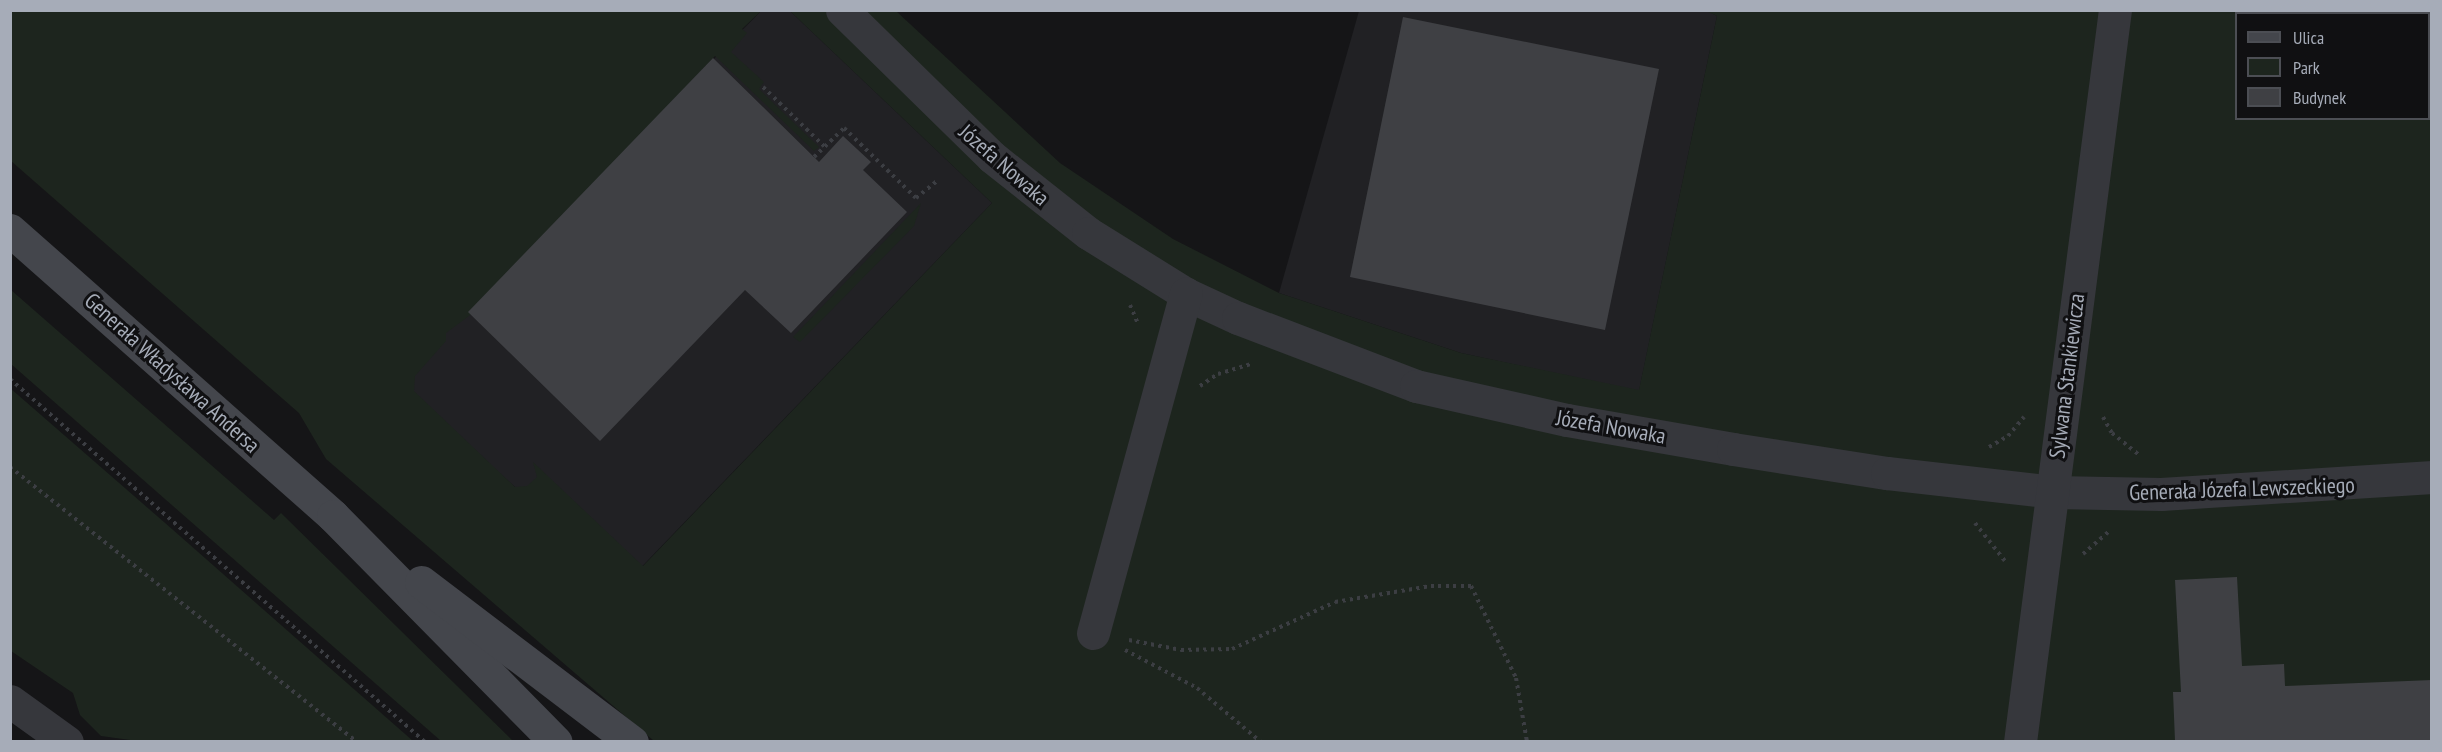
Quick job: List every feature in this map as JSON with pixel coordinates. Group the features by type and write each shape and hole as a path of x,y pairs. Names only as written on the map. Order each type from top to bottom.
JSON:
{"main road":[{"name":"Generała Władysława Andersa","path":"10,230 333,516 556,741"},
{"name":"Generała Władysława Andersa","path":"333,516 632,741"}],"street":[{"name":"Józefa Nowaka","path":"842,10 1037,197 1186,294 1288,341 1439,391 1722,447 1887,473 2053,492"},
{"name":"Sylwana Stankiewicza","path":"2020,741 2115,10"},
{"path":"1093,633 1186,294"},
{"name":"Generała Józefa Lewszeckiego","path":"2053,492 2161,494 2432,477"},
{"path":"10,701 67,741"}],"path":[{"path":"763,87 825,147"},
{"path":"814,157 844,128 916,198 936,182"},
{"path":"10,379 425,741"},
{"path":"10,467 357,741"},
{"path":"1093,633 1180,650 1232,649 1335,602 1431,585 1471,586 1516,678 1527,741"},
{"path":"1093,633 1197,688 1261,741"}],"shaded area":[{"path":"1706,10 1717,16 1639,391 1461,353 1279,293 1359,11"},
{"path":"761,11 790,11 992,203 626,583 395,383"}],"green space":[{"path":"10,11 761,11 742,29 747,33 731,52 764,82 759,89 819,147 814,151 715,56 469,316 446,333 446,341 415,376 414,391 515,487 527,486 537,477 533,462 643,566 992,203 790,11 896,11 1060,163 1173,239 1279,293 1461,353 1639,390 1717,16 1706,11 2431,11 2431,741 654,741 326,459 299,413 11,161"},
{"path":"921,203 914,226 800,342 793,337"},
{"path":"11,290 274,520 281,513 513,741 441,741 11,364"},
{"path":"10,388 413,741 145,742 101,736 80,715 73,693 11,651"}],"building":[{"path":"1403,17 1659,69 1605,330 1350,277"},
{"path":"713,58 819,162 843,136 871,162 863,170 907,212 791,333 745,290 600,441 468,312"},
{"path":"2237,577 2242,666 2284,664 2285,686 2432,680 2432,741 2175,741 2173,692 2181,692 2175,580"}]}
